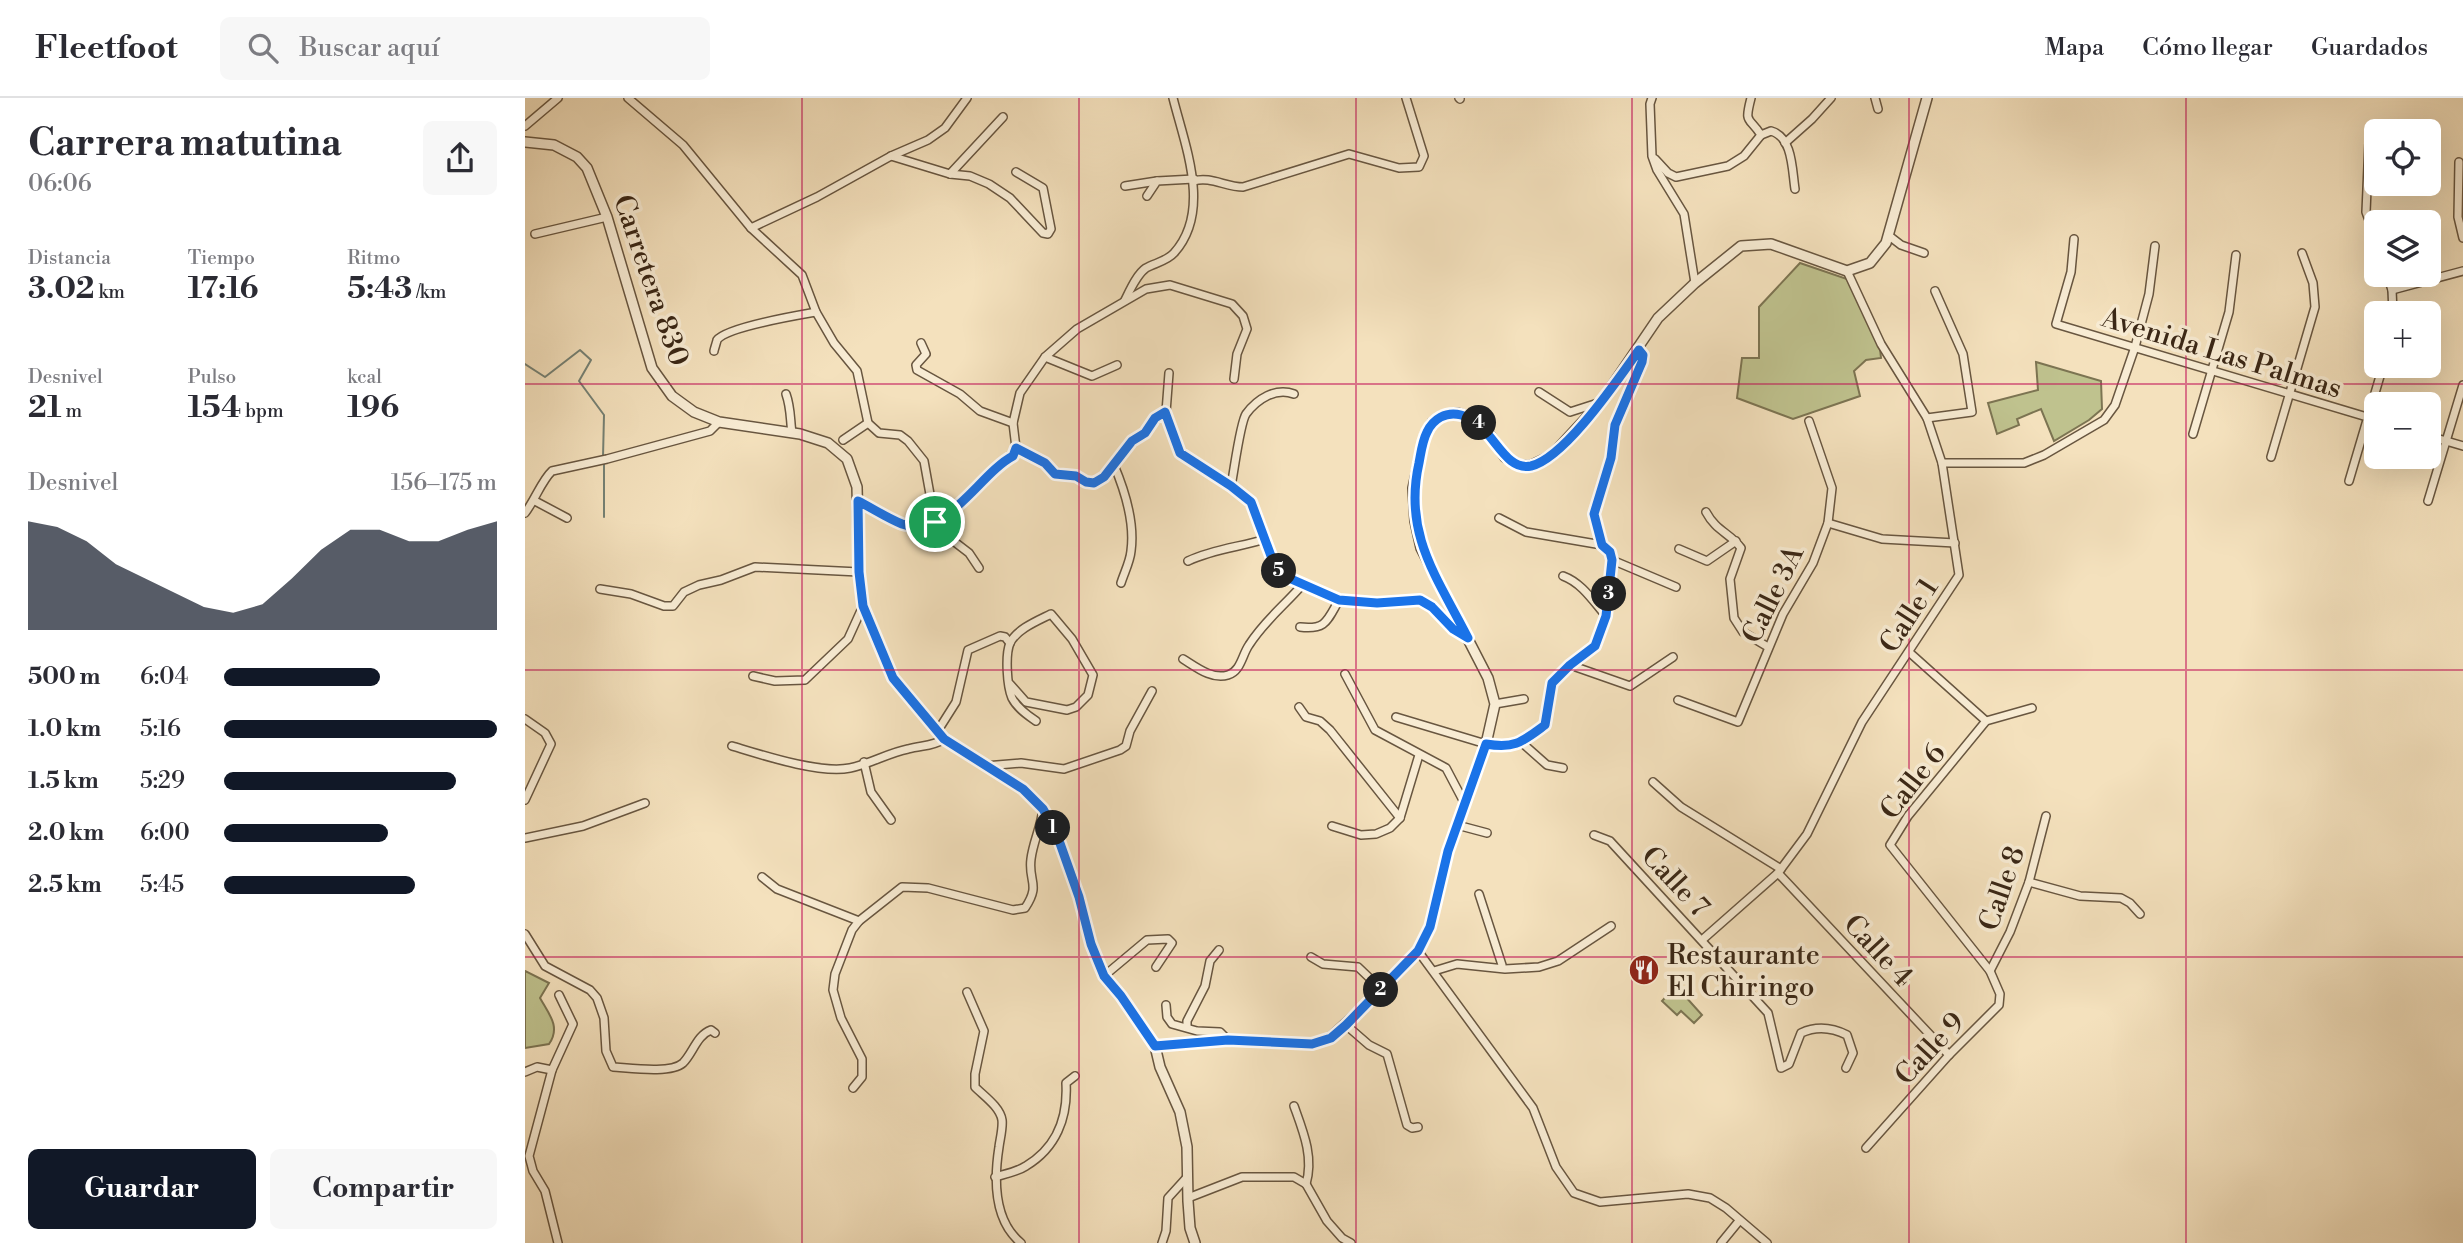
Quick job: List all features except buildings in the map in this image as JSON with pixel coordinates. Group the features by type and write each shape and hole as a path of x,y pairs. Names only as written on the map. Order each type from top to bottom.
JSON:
{"street":[{"path":"525,126 558,98"},
{"path":"628,98 683,145 751,228 802,275 816,312 834,343 857,371 869,423 879,433 900,435 924,461 935,522 943,533 969,553 979,568"},
{"path":"751,228 817,197 891,156 928,140 945,128 967,98"},
{"path":"1124,300 1143,270 1171,257 1184,242 1190,225 1194,180 1173,98"},
{"path":"1125,186 1204,178 1230,187 1243,187 1349,153 1399,168 1419,167 1424,156 1406,98"},
{"path":"1652,98 1652,156 1657,170 1684,214 1695,283"},
{"path":"1751,98 1748,122 1761,135"},
{"path":"1785,144 1831,98"},
{"path":"1875,98 1878,109"},
{"path":"1155,1046 1228,1040 1312,1044 1331,1038 1418,951 1430,927 1448,851 1486,744 1495,704 1488,678 1422,548 1415,521 1413,488 1425,436 1432,423 1442,415 1457,414 1474,419 1485,428 1505,457 1519,465 1529,466 1551,456 1601,402 1639,350 1658,318 1695,283 1741,246 1771,244 1847,271 1870,262 1886,243 1927,98"},
{"path":"950,174 1003,117"},
{"path":"1652,156 1668,173 1676,177 1728,166 1744,156 1761,135 1768,131 1778,133 1791,161 1795,188"},
{"name":"Carretera 830","path":"525,142 554,145 577,158 587,168 607,217 652,368 673,397 694,412 719,422 792,433 828,443 847,459 857,487 859,572 863,606 893,678 940,735 1023,789 1043,809 1056,832 1079,897 1091,944 1104,976 1155,1046 1160,1067 1180,1112 1187,1147 1190,1228 1195,1243"},
{"path":"891,156 950,174 970,176 989,184 1010,198 1042,233 1048,234 1051,229 1043,188 1016,172"},
{"path":"2459,162 2458,217 2463,238"},
{"path":"1147,196 1157,181"},
{"path":"535,234 607,217"},
{"path":"1888,235 1901,245 1924,253"},
{"name":"Avenida Las Palmas","path":"2074,239 2071,272 2056,324 2364,417"},
{"path":"1942,463 2024,463 2083,434 2103,420 2115,405 2135,348 2149,294 2155,246"},
{"path":"2271,457 2315,307 2313,284 2302,253"},
{"path":"2193,434 2229,312 2235,255"},
{"name":"Calle 1","path":"1702,940 1780,871 1807,834 1863,722 1959,575 1942,463 1927,418 1881,344 1847,271"},
{"path":"2392,290 2463,271"},
{"path":"858,501 903,524 922,528 957,507 1001,462 1013,456 1016,448 1013,423 1020,393 1045,357 1077,329 1146,289 1170,285 1232,304 1243,316 1247,329 1237,354 1234,379"},
{"path":"2391,287 2392,301"},
{"path":"1927,418 1972,412 1963,354 1935,291"},
{"path":"714,351 717,340 724,334 816,312"},
{"path":"921,343 926,354 916,365 917,370 960,394 980,411 1013,423"},
{"path":"1602,545 1594,514 1611,458 1615,425 1642,362 1643,355 1639,350"},
{"path":"1045,357 1092,376 1117,365"},
{"path":"1169,373 1165,412 1180,453 1251,502 1274,564 1282,575 1339,600 1377,603 1420,600 1432,607 1453,629 1468,638"},
{"path":"2428,501 2463,385"},
{"path":"1231,486 1245,415 1270,393 1285,391 1294,394"},
{"path":"1539,392 1570,412 1601,402"},
{"path":"786,394 791,409 792,433"},
{"path":"1016,448 1045,463 1055,474 1076,476 1094,483 1104,477 1132,441 1145,433 1155,418 1165,412"},
{"name":"Calle 3A","path":"1678,700 1738,722 1783,614 1813,563 1828,523 1832,488 1809,421"},
{"path":"525,513 552,471 710,432 719,422"},
{"path":"843,440 869,423"},
{"path":"2441,440 2463,446"},
{"path":"2349,481 2364,441"},
{"path":"1114,464 1124,488 1130,515 1131,551 1121,583"},
{"path":"535,501 567,518"},
{"path":"1706,512 1713,526 1736,541 1741,548 1730,579 1734,618 1743,632 1768,647"},
{"path":"1396,717 1486,744 1504,747 1521,742 1545,725 1552,683 1595,646 1606,616 1612,560 1610,552 1602,545 1526,532 1499,517"},
{"path":"1828,523 1882,539 1955,543"},
{"path":"1188,561 1207,552 1236,548 1266,539"},
{"path":"1679,549 1707,561 1736,541"},
{"path":"1612,560 1676,587"},
{"path":"600,589 631,594 664,606 673,606 684,592 755,567 859,572"},
{"path":"1563,576 1581,587 1606,616"},
{"path":"1183,659 1206,673 1230,675 1237,669 1257,632 1303,584"},
{"path":"1300,628 1315,629 1326,624 1339,600"},
{"path":"754,676 775,681 805,680 848,639 863,606"},
{"path":"1010,684 1026,702 1067,710 1076,707 1088,695 1093,675 1072,639 1051,614 1019,632 1010,643 1006,660 1012,697 1021,711 1036,721"},
{"path":"732,746 781,760 824,768 849,768 908,748 936,745 956,702 968,650 1000,636 1010,643"},
{"path":"1909,652 1986,722 2032,708"},
{"path":"1570,665 1630,686 1673,657"},
{"path":"1345,674 1375,730 1446,768 1465,804"},
{"path":"984,766 1021,763 1063,769 1119,750 1126,746 1133,724 1152,691"},
{"path":"1495,704 1524,699"},
{"path":"1299,707 1306,717 1320,721 1330,730 1400,818"},
{"path":"525,719 544,733 551,744 525,800"},
{"name":"Calle 6","path":"1986,722 1908,816 1890,845 1990,971"},
{"path":"1521,742 1546,765 1563,768"},
{"path":"1332,826 1361,835 1376,834 1389,828 1400,818 1419,755"},
{"path":"864,762 871,792 891,820"},
{"name":"Calle 4","path":"1653,782 1681,807 1780,871 1949,1055"},
{"path":"525,838 583,826 645,803"},
{"path":"853,1088 862,1077 862,1059 841,1018 833,990 835,974 852,930 859,921 902,887 928,888 1013,910 1024,908 1034,894 1031,860 1042,826 1043,809"},
{"name":"Calle 8","path":"1990,971 2010,932 2029,882 2046,816"},
{"path":"1457,825 1487,833"},
{"name":"Calle 7","path":"1594,835 1610,841 1768,1013 1781,1068 1789,1065 1801,1033 1814,1027 1837,1030 1846,1035 1853,1053 1846,1068"},
{"path":"762,877 777,889 859,921"},
{"path":"2029,882 2080,896 2121,898 2140,914"},
{"path":"1479,894 1502,968"},
{"path":"1434,971 1465,963 1502,968 1539,967 1558,961 1611,926"},
{"path":"525,934 544,966 590,990 597,998 604,1018 606,1051 613,1067 673,1069 682,1064 703,1033 711,1030 715,1032"},
{"path":"1104,976 1147,940 1168,939 1172,943 1156,967"},
{"path":"1187,1027 1187,1021 1205,986 1210,961 1219,950"},
{"path":"1418,951 1533,1108 1556,1167 1574,1193 1600,1202 1688,1194 1710,1198 1767,1243"},
{"path":"1311,957 1323,964 1358,967 1382,989"},
{"name":"Calle 9","path":"1866,1148 1949,1055 1999,1005 2000,994 1990,971"},
{"path":"967,992 984,1031 975,1087 996,1108 1002,1119 995,1177 998,1204 1013,1236 1021,1243"},
{"path":"558,1243 545,1191 533,1171 529,1156 552,1070 573,1024 559,995"},
{"path":"1166,1006 1167,1017 1172,1024 1198,1031 1220,1032 1228,1040"},
{"path":"1346,1025 1374,1049 1387,1054 1407,1125 1417,1127"},
{"path":"525,1072 537,1067 552,1070"},
{"path":"995,1177 1024,1167 1051,1147 1067,1097 1066,1083 1075,1076"},
{"path":"1294,1106 1304,1133 1311,1169 1306,1184"},
{"path":"1162,1243 1166,1231 1168,1198 1188,1176"},
{"path":"1188,1198 1242,1177 1294,1177 1306,1184 1328,1221 1342,1238 1351,1243"},
{"path":"1721,1243 1739,1221"}],"green space":[{"path":"1800,263 1847,279 1880,349 1881,358 1866,360 1854,371 1860,396 1793,419 1737,398 1742,358 1759,358 1759,307"},
{"path":"2036,362 2101,381 2102,409 2054,441 2041,409 2017,419 2019,425 1997,434 1988,403 2038,390"},
{"path":"525,971 549,983 540,998 550,1015 554,1032 549,1044 525,1048"},
{"path":"1676,986 1702,1015 1694,1023 1681,1011 1677,1015 1662,1001"}],"waterway":[{"path":"525,364 545,377 580,350 591,360 579,381 604,415 603,457"},
{"path":"604,462 604,517"}],"place":[{"name":"Restaurante El Chiringo","path":"1644,970"}],"route":[{"path":"1639,350 1643,355 1615,425 1611,458 1594,514 1602,545 1610,552 1612,560 1606,616 1595,646 1552,683 1545,725 1521,742 1504,747 1486,744 1448,851 1430,927 1418,951 1346,1025 1331,1038 1312,1044 1228,1040 1155,1046 1104,976 1091,944 1079,897 1056,832 1043,809 1023,789 984,766 937,732 893,678 863,606 859,572 858,501 903,524 922,528 935,522 957,507 1001,462 1013,456 1016,448 1045,463 1055,474 1076,476 1094,483 1104,477 1132,441 1145,433 1155,418 1165,412 1180,453 1251,502 1274,564 1282,575 1339,600 1377,603 1420,600 1432,607 1453,629 1468,638 1422,548 1415,521 1413,488 1425,436 1432,423 1442,415 1457,414 1474,419 1485,428 1505,457 1519,465 1529,466 1551,456 1601,402 1639,350"}]}
